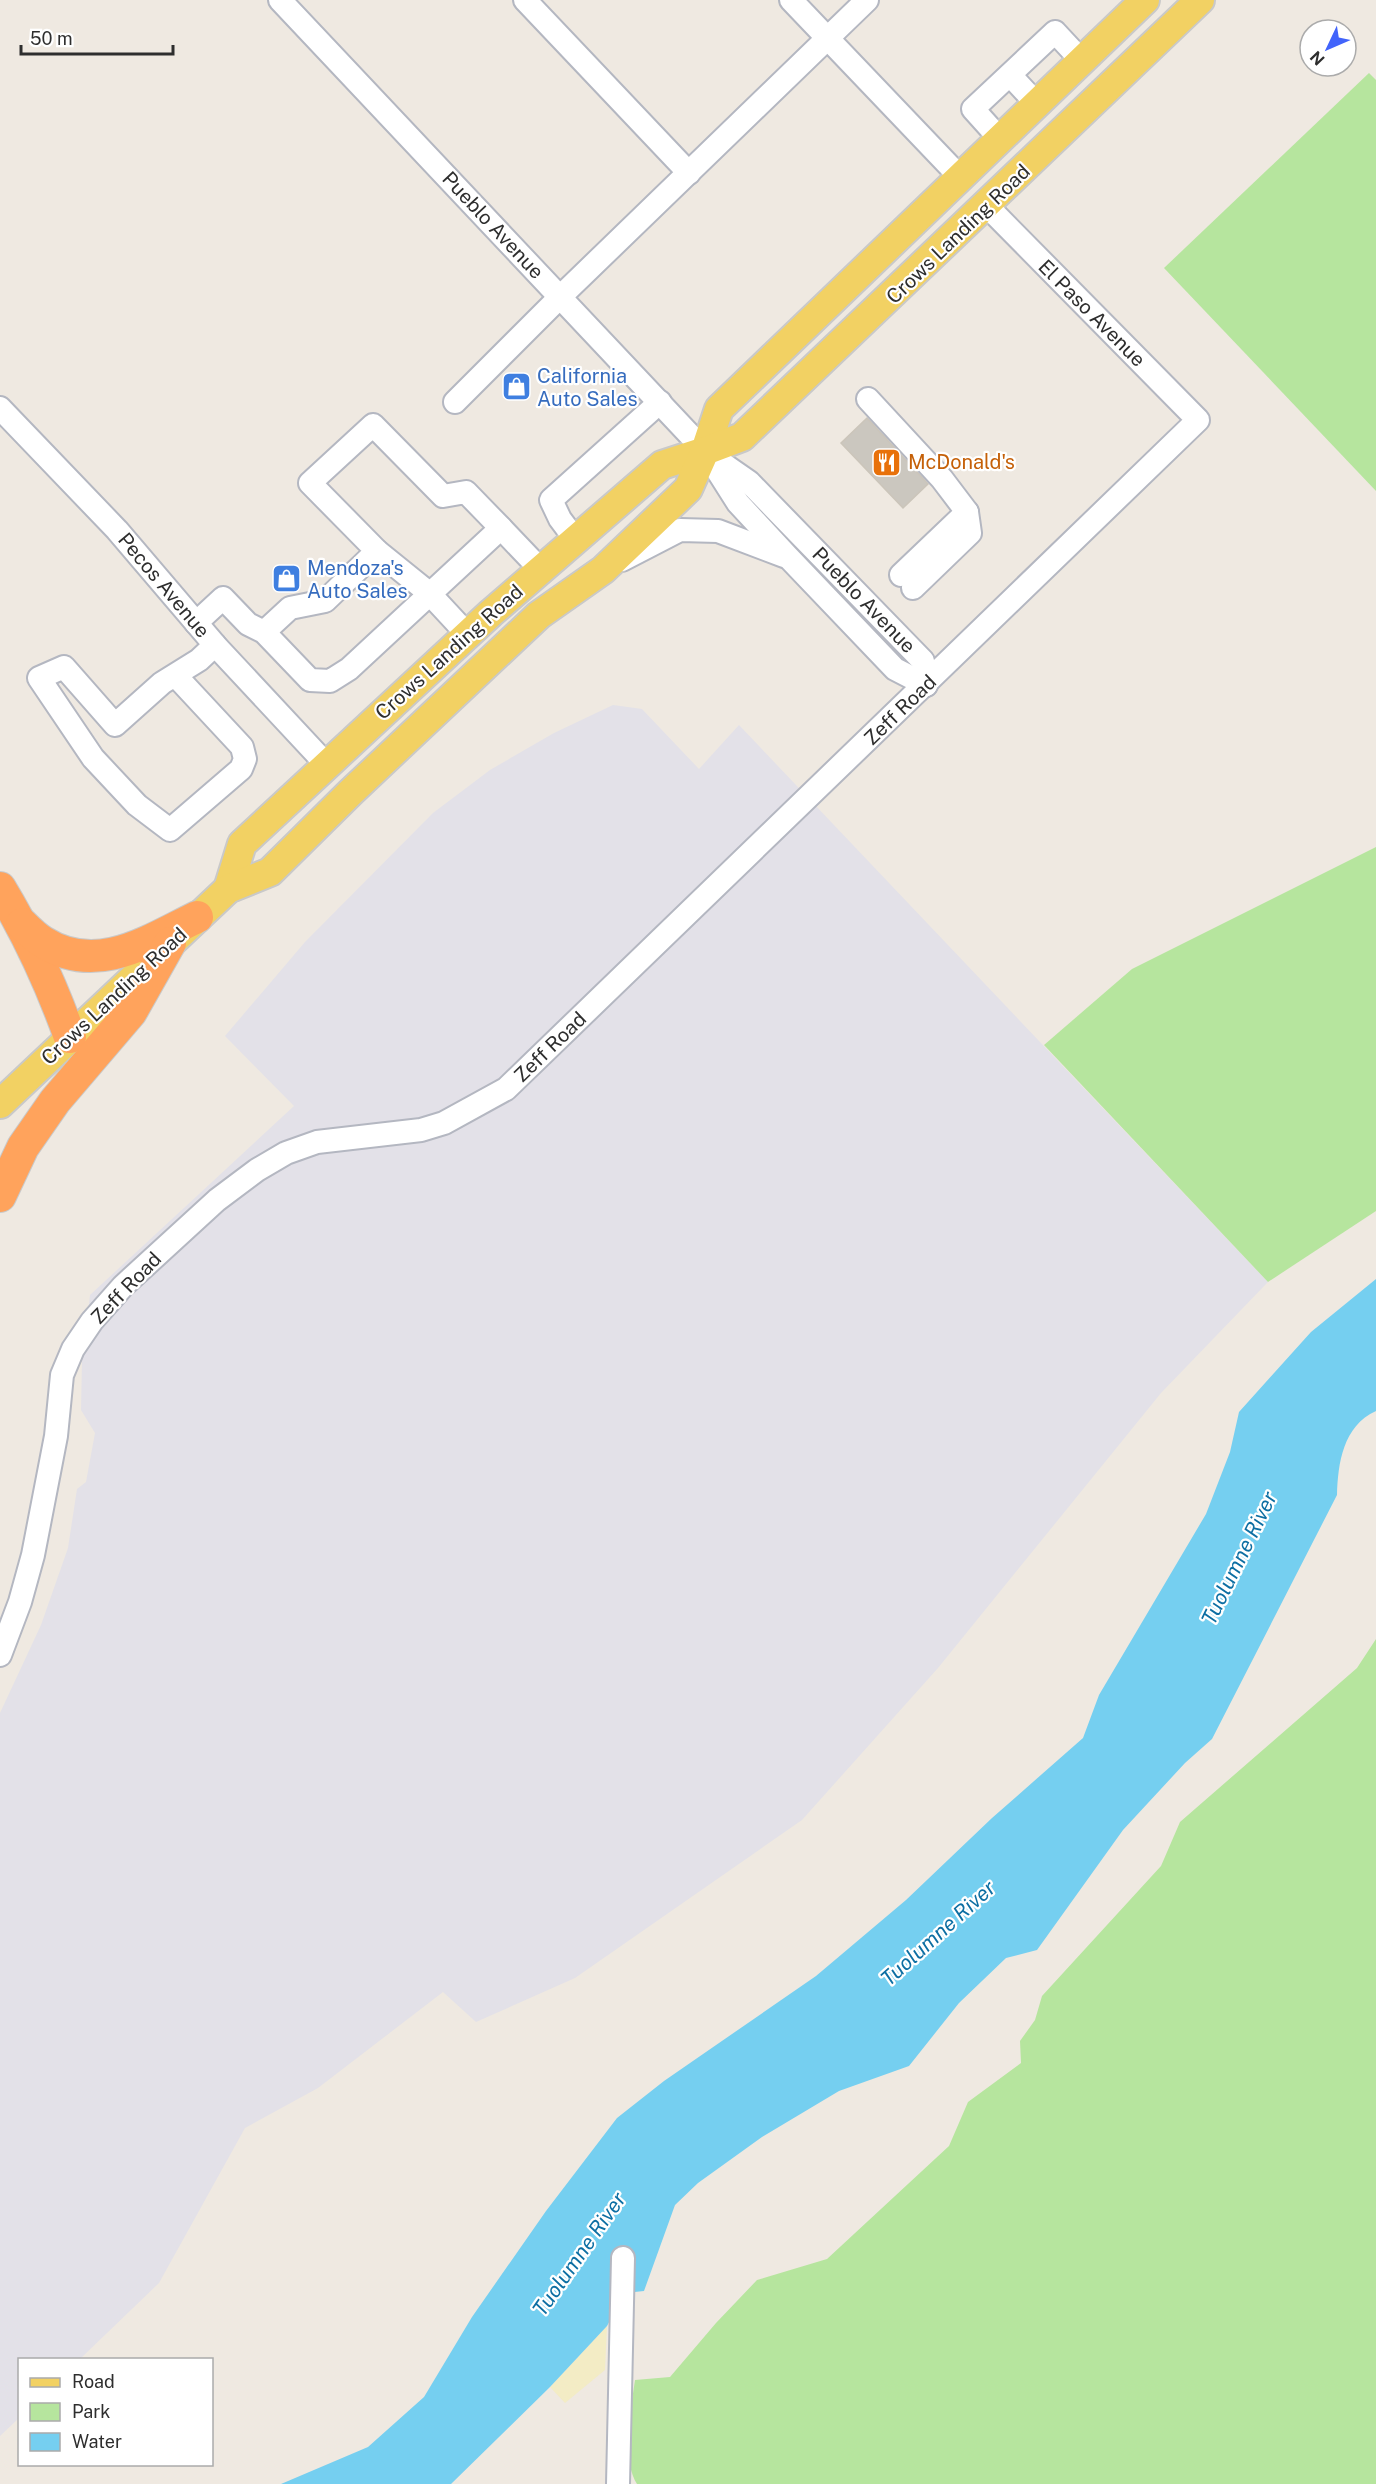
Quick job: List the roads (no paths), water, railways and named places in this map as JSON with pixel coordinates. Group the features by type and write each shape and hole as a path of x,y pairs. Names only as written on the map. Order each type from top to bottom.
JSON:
{"highway":[{"path":"0,888 22,924 45,972 70,1037"},
{"path":"22,924 42,942 60,950 81,955 107,956 126,952 197,917"},
{"path":"0,1196 23,1147 55,1101 131,1012 170,943"}],"main road":[{"name":"Crows Landing Road","path":"0,1104 228,889 270,872 351,792 539,615 603,570 688,489 705,451 719,409 1145,0"},
{"name":"Crows Landing Road","path":"228,889 242,844 468,634 662,465 742,438 1200,0"},
{"path":"987,206 983,188 994,171 1062,102 1085,72 1089,54"}],"street":[{"name":"Pueblo Avenue","path":"280,0 705,451 738,503 788,557 896,669 926,685"},
{"path":"525,0 688,173"},
{"path":"791,0 960,177"},
{"path":"455,402 560,297 867,0"},
{"path":"1000,139 973,109 1055,32 1089,54"},
{"path":"1010,75 1037,104"},
{"name":"El Paso Avenue","path":"987,206 1198,420"},
{"path":"868,399 942,479 968,512 907,582"},
{"path":"575,539 560,519 551,500 660,402"},
{"name":"Pecos Avenue","path":"0,408 117,530 215,645 326,764"},
{"name":"Zeff Road","path":"0,1655 20,1602 33,1555 56,1436 62,1375 73,1348 92,1321 123,1286 217,1200 257,1170 286,1153 317,1142 422,1130 444,1123 506,1089 1198,420"},
{"path":"468,634 429,593 377,551 310,483 373,425 442,495 465,492 541,570"},
{"name":"Pueblo Avenue","path":"705,451 749,482 923,661 926,685"},
{"path":"196,623 223,597 248,624 264,632 310,680 330,681 349,669 501,528"},
{"path":"603,570 681,530 718,531 788,557"},
{"path":"264,632 290,608 325,601 377,551"},
{"path":"175,675 242,747 245,759 241,769 170,830 137,805 93,758 39,678 64,667 115,725 162,683 199,660 215,645"},
{"path":"618,2484 623,2258"}],"water":[{"name":"Tuolumne River","path":"1376,1279 1376,1411 1356,1426 1349,1436 1341,1458 1337,1495 1212,1739 1185,1763 1123,1830 1037,1950 1006,1958 959,2003 909,2066 839,2091 762,2137 698,2183 675,2205 644,2291 625,2293 607,2326 550,2387 451,2484 281,2484 368,2447 424,2397 472,2317 546,2211 617,2118 664,2081 816,1976 906,1900 992,1818 1083,1738 1099,1695 1206,1514 1230,1452 1239,1412 1311,1332"}],"place":[{"name":"California Auto Sales","path":"516,387"},
{"name":"McDonald's","path":"887,462"},
{"name":"Mendoza's Auto Sales","path":"286,579"}]}
